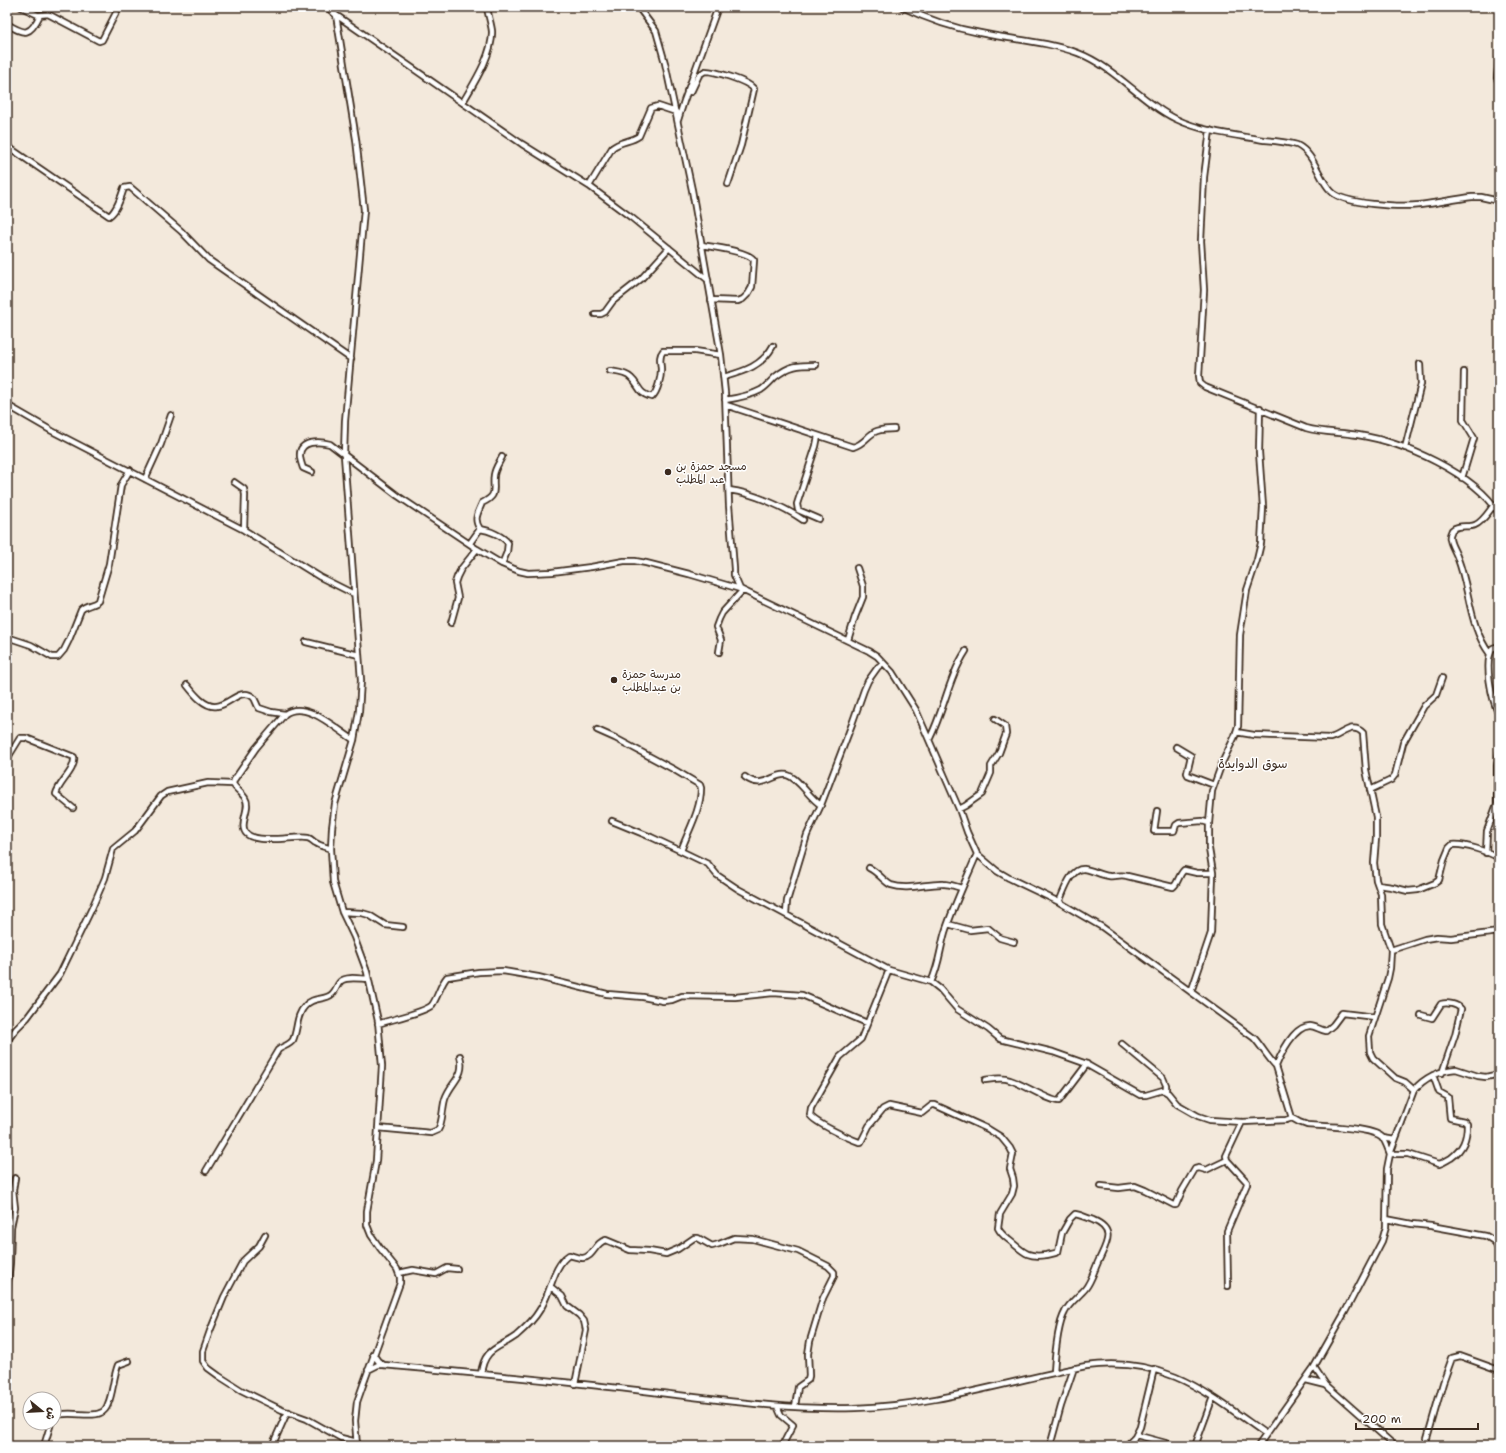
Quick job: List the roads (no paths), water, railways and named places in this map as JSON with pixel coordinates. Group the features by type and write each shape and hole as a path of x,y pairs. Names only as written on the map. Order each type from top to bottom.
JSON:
{"street":[{"path":"21,7 40,15 48,14 101,41 119,7"},
{"path":"327,7 336,15 522,144 589,186 632,218 708,280"},
{"path":"463,102 490,48 492,31 487,7"},
{"path":"638,7 656,31 665,63 678,122 708,280 724,377 734,575 741,590"},
{"path":"678,122 687,91 718,7"},
{"path":"902,7 935,21 968,31 1037,42 1078,53 1097,63 1172,117 1184,122 1210,130 1297,145 1308,153 1330,190 1336,196 1344,199 1376,204 1410,206 1472,197 1481,197 1499,201"},
{"path":"7,24 20,32 25,33 32,29 40,15"},
{"path":"265,1235 259,1246 243,1261 224,1297 203,1351 203,1361 208,1368 225,1381 254,1397 307,1419 341,1438 357,1444 355,1420 357,1402 400,1283 397,1269 371,1235 368,1225 367,1211 376,1161 382,1066 378,1024 368,979 354,937 342,912 333,882 331,849 335,804 354,740 359,711 361,680 344,455 345,421 364,210 356,139 336,15"},
{"path":"1499,59 1497,78 1499,82"},
{"path":"687,91 691,92 699,75 705,71 715,72 726,76 754,89 741,144 728,184"},
{"path":"589,186 612,148 617,144 639,136 651,108 658,106 676,112"},
{"path":"1210,130 1204,177 1202,241 1204,290 1199,376 1200,382 1205,387 1313,430 1380,439 1405,448 1442,465 1462,478 1486,496 1499,513"},
{"path":"7,146 109,216 115,209 124,188 130,187 180,231 209,260 351,359"},
{"path":"701,245 738,252 752,257 754,260 752,287 743,299 738,301 711,300"},
{"path":"596,314 605,312 613,300 641,279 669,248"},
{"path":"724,377 737,373 758,363 764,359 773,346"},
{"path":"610,371 631,377 641,392 652,396 655,393 660,378 660,357 663,351 695,352 721,355"},
{"path":"1405,448 1421,384 1420,364"},
{"path":"726,403 756,392 782,372 794,366 816,366"},
{"path":"1462,478 1474,438 1463,420 1464,372"},
{"path":"726,403 853,447 863,443 878,430 894,429"},
{"path":"7,405 52,431 244,530 320,577 354,594"},
{"path":"1191,992 1211,933 1213,873 1209,823 1212,792 1222,763 1238,726 1242,621 1247,590 1261,543 1263,507 1259,452 1260,408"},
{"path":"145,479 161,444 171,415"},
{"path":"818,436 796,504 800,511 819,519"},
{"path":"312,472 303,468 300,455 302,449 312,442 324,442 330,444 398,496 477,549 502,564 519,571 537,573 591,567 624,561 636,561 689,574 741,590 869,651 892,672 916,710 930,738 967,832 978,854 997,871 1009,878 1059,902 1102,926 1254,1038 1264,1048 1271,1061 1276,1066 1292,1118"},
{"path":"502,457 495,470 494,494 489,500 482,503 476,517 477,524 480,529 496,534 508,543 507,552 502,564"},
{"path":"7,637 31,645 52,657 58,657 64,650 83,607 98,601 109,564 121,485 130,470"},
{"path":"234,482 244,489 244,530"},
{"path":"729,490 753,496 790,512 803,520"},
{"path":"1490,654 1478,632 1458,559 1450,540 1452,530 1457,527 1475,525 1479,523 1494,505"},
{"path":"470,544 480,529"},
{"path":"451,623 458,598 456,583 457,577 461,569 477,549"},
{"path":"848,640 863,598 863,586 857,568"},
{"path":"719,652 721,640 716,627 722,613 741,590"},
{"path":"306,642 360,656"},
{"path":"1499,646 1493,648 1490,654 1490,686 1499,714"},
{"path":"930,738 940,717 952,679 960,660 966,651"},
{"path":"786,914 787,901 807,835 821,805 864,690 868,681 883,663"},
{"path":"1370,790 1393,778 1397,770 1403,743 1424,706 1436,695 1442,678"},
{"path":"187,685 203,702 213,706 221,705 242,694 249,695 256,700 259,708 285,714"},
{"path":"233,784 236,776 256,748 289,710 300,709 317,716 354,740"},
{"path":"959,809 966,806 982,794 991,773 991,766 999,753 1006,734 1005,726 995,719"},
{"path":"1236,732 1254,735 1330,738 1352,728 1359,730 1363,736 1366,770 1376,817 1374,863 1381,894 1382,924 1391,950 1388,978 1368,1036 1370,1052 1395,1078 1405,1082 1414,1090"},
{"path":"597,730 615,738 700,785 699,801 692,825 681,851"},
{"path":"7,760 20,738 26,738 74,756 74,762 62,785 56,792 56,794 73,808"},
{"path":"1176,746 1189,753 1191,756 1187,773 1188,775 1214,785"},
{"path":"1486,852 1487,831 1497,804 1497,766 1499,753"},
{"path":"745,777 750,781 764,782 782,775 789,776 796,781 811,798 821,805"},
{"path":"7,1041 27,1018 60,974 92,908 104,878 113,849 135,831 161,796 167,792 208,783 233,784 245,798 247,803 244,829 249,836 264,839 308,838 316,844 331,849"},
{"path":"1157,811 1154,831 1174,831 1179,823 1202,821 1209,823"},
{"path":"612,821 651,837 708,864 723,880 889,970 931,982 940,989 958,1009 1000,1039 1053,1052 1087,1064 1140,1095 1146,1095 1163,1090 1166,1091"},
{"path":"1378,885 1408,891 1418,890 1435,883 1439,880 1444,860 1449,848 1452,845 1458,845 1486,852 1499,858"},
{"path":"931,982 938,966 941,947 948,924 962,888 978,854"},
{"path":"869,868 892,885 922,887 931,884 946,884 962,888"},
{"path":"1059,902 1071,876 1079,870 1084,869 1111,876 1121,874 1173,887 1176,884 1178,877 1184,870 1196,873 1213,873"},
{"path":"342,912 362,913 375,918 385,925 403,927"},
{"path":"948,924 970,930 988,928 1000,938 1014,942"},
{"path":"1391,950 1425,939 1437,937 1451,938 1499,932"},
{"path":"889,970 862,1035 858,1042 840,1057 811,1108 810,1111 812,1117 824,1126 861,1142 869,1126 879,1113 889,1106 922,1114 932,1105 940,1106 988,1129 1001,1137 1010,1148 1012,1154 1010,1169 1014,1186 1012,1194 1000,1214 998,1228 1004,1237 1023,1253 1030,1256 1055,1254 1059,1249 1062,1233 1070,1219 1075,1214 1101,1223 1106,1228 1108,1238 1090,1281 1069,1305 1063,1317 1056,1352 1054,1372"},
{"path":"378,1024 420,1012 430,1007 437,998 444,980 447,977 479,972 503,971 538,977 607,994 643,997 663,1001 689,996 735,997 773,993 802,995 867,1023"},
{"path":"206,1171 278,1050 281,1047 289,1045 292,1041 300,1012 308,1002 332,994 341,981 347,979 368,979"},
{"path":"1421,1015 1432,1018 1441,1004 1444,1003 1457,1005 1461,1009 1455,1035 1442,1073"},
{"path":"1276,1066 1281,1053 1290,1040 1302,1028 1311,1026 1326,1031 1342,1013 1375,1017"},
{"path":"1122,1044 1163,1078 1166,1085 1166,1091 1177,1104 1198,1116 1210,1120 1242,1122 1286,1120 1292,1118 1307,1125 1370,1131 1383,1138 1395,1140"},
{"path":"378,1128 431,1133 438,1130 447,1093 462,1070 460,1056"},
{"path":"985,1080 1004,1078 1011,1080 1033,1089 1056,1102 1062,1099 1087,1064"},
{"path":"1258,1446 1314,1367 1375,1254 1384,1234 1386,1219 1387,1169 1390,1154 1414,1090 1419,1084 1432,1075 1456,1070 1478,1076 1499,1074"},
{"path":"1390,1154 1408,1154 1439,1164 1456,1154 1463,1146 1466,1140 1467,1124 1464,1120 1450,1118 1448,1098 1439,1092 1432,1075"},
{"path":"1228,1286 1227,1231 1247,1182 1227,1160 1226,1156 1242,1122"},
{"path":"1383,1138 1390,1154"},
{"path":"1101,1186 1119,1188 1135,1186 1176,1205 1182,1191 1195,1169 1199,1168 1206,1170 1227,1160"},
{"path":"7,1292 10,1269 11,1227 15,1208 13,1190 15,1178"},
{"path":"1386,1219 1486,1236 1494,1241 1499,1250"},
{"path":"481,1374 482,1364 487,1355 515,1336 539,1311 559,1267 569,1255 583,1258 590,1255 597,1245 606,1240 630,1250 666,1254 678,1250 694,1238 698,1238 712,1246 734,1238 753,1239 798,1251 828,1266 834,1272 834,1276 822,1298 810,1341 808,1350 808,1380 798,1387 795,1407"},
{"path":"399,1273 413,1270 436,1274 447,1268 457,1269"},
{"path":"551,1287 562,1296 567,1306 584,1321 586,1330 575,1384"},
{"path":"374,1354 378,1361 384,1365"},
{"path":"1425,1446 1443,1383 1452,1358 1456,1356 1464,1357 1499,1370"},
{"path":"62,1415 100,1414 108,1404 118,1365 130,1361"},
{"path":"368,1370 378,1365 384,1365 575,1384 736,1403 795,1407 855,1408 914,1402 962,1393 1054,1372 1099,1364 1134,1365 1154,1369 1182,1379 1213,1397 1266,1434"},
{"path":"1314,1367 1326,1385 1395,1446"},
{"path":"1050,1446 1061,1406 1074,1368"},
{"path":"1126,1446 1136,1435 1144,1414 1154,1369"},
{"path":"1306,1380 1326,1385"},
{"path":"1195,1446 1213,1397"},
{"path":"777,1406 781,1415 793,1425 782,1446"},
{"path":"272,1446 285,1417 289,1412"},
{"path":"44,1446 49,1431"},
{"path":"1136,1435 1177,1446"}],"place":[{"name":"مسجد حمزة بن عبد المطلب","path":"668,472"},
{"name":"مدرسة حمزة بن عبدالمطلب","path":"614,680"}],"district":[{"name":"سوق الدوايدة","path":"1253,763"}]}
